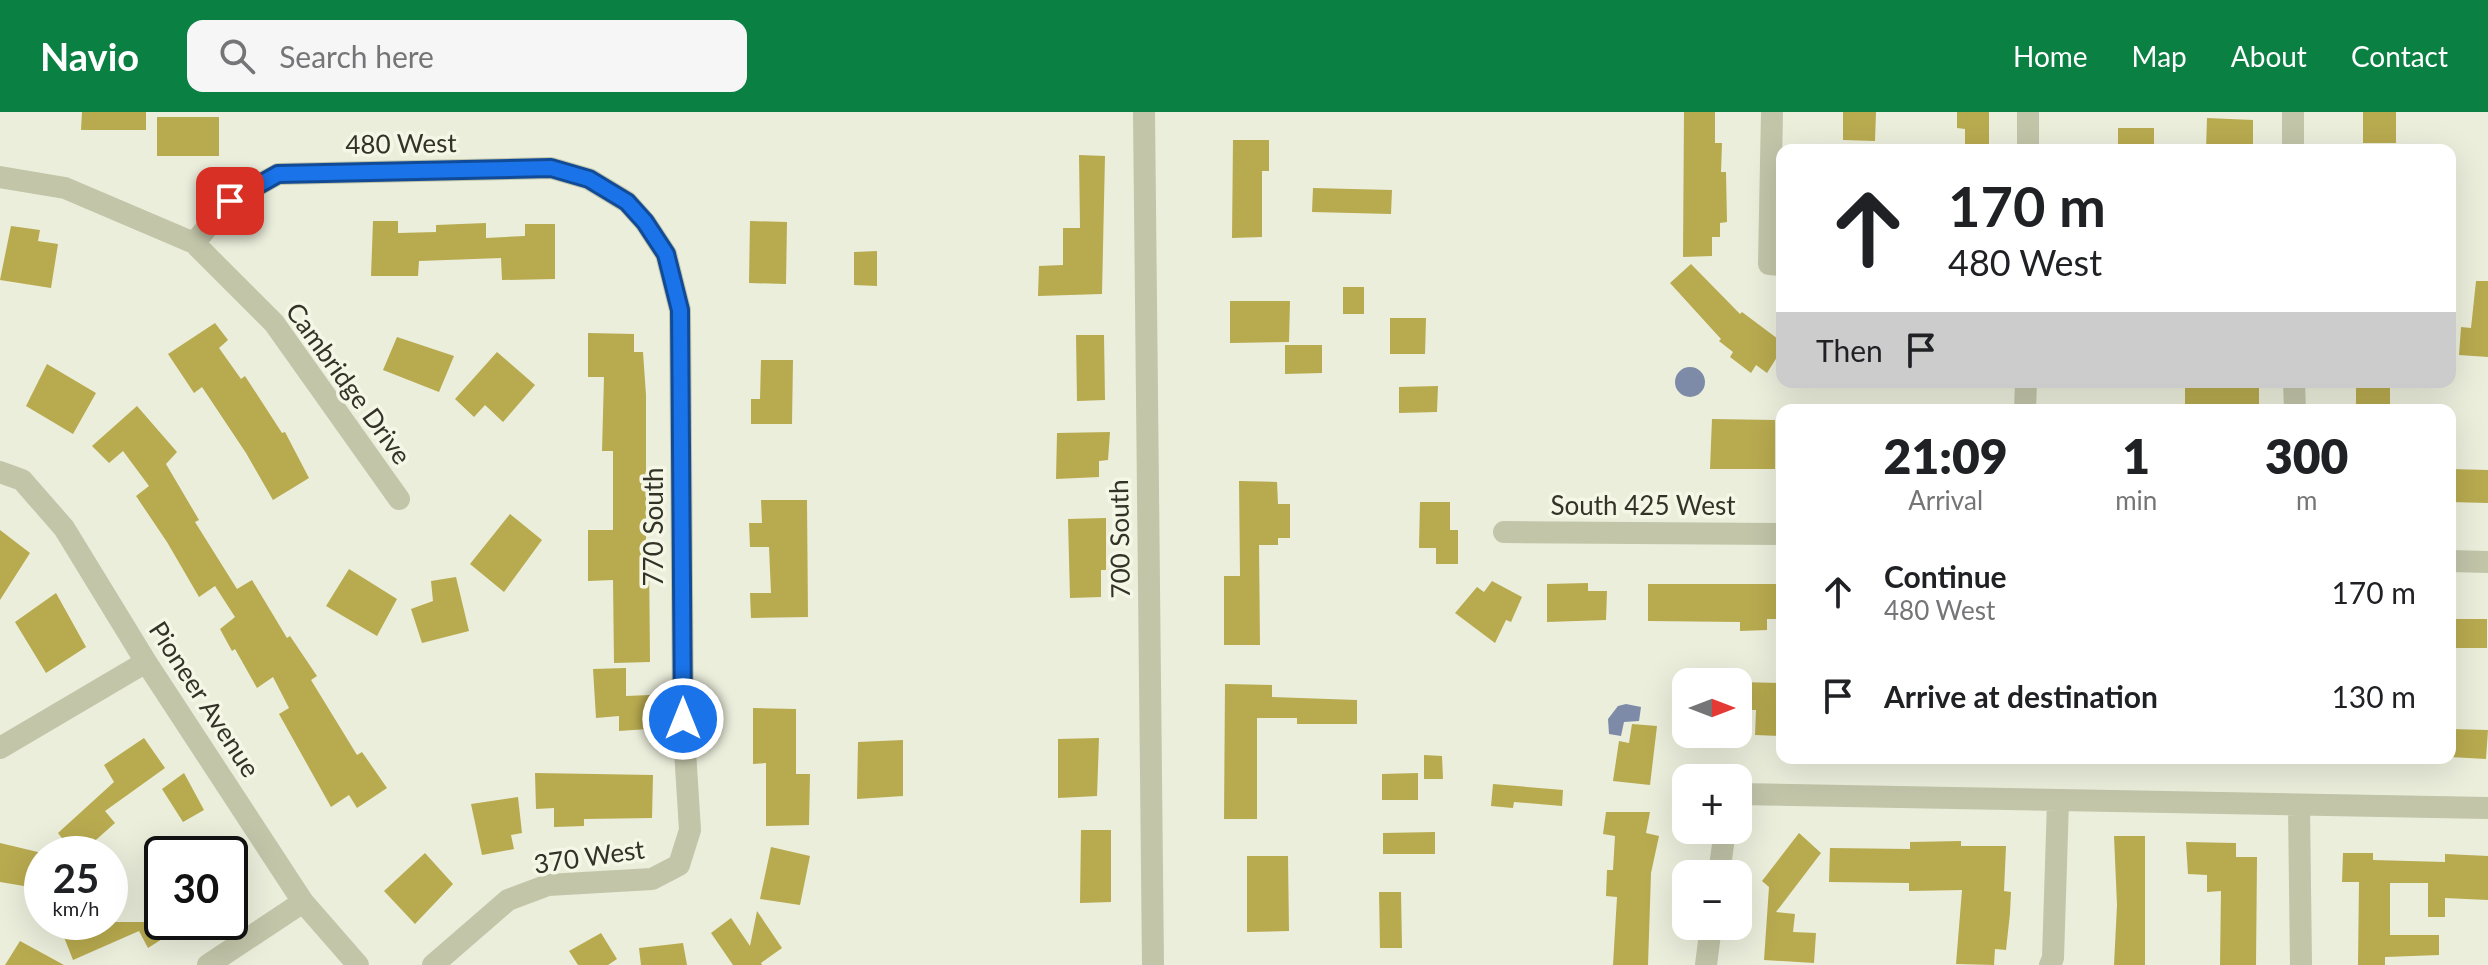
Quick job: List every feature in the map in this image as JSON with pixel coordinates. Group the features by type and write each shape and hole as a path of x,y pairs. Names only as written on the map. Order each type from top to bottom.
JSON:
{"street":[{"name":"700 South","path":"1144,112 1153,965"},
{"path":"1772,112 1776,264"},
{"path":"2028,112 2028,144"},
{"path":"2293,112 2293,144"},
{"name":"480 West","path":"194,243 230,201 278,174 551,168 589,179 627,202"},
{"name":"Cambridge Drive","path":"0,177 65,188 194,243 274,323 399,499"},
{"name":"770 South","path":"627,202 645,222 666,254 680,310 683,719 690,830 679,865"},
{"name":"Pioneer Avenue","path":"0,472 22,480 64,528 146,662 303,902 358,965"},
{"name":"South 425 West","path":"1504,532 1776,534"},
{"path":"2456,561 2488,562"},
{"path":"0,748 146,662"},
{"path":"1752,794 2488,808"},
{"path":"2050,965 2053,958 2058,801"},
{"path":"2299,806 2301,965"},
{"name":"370 West","path":"433,965 508,900 548,885 652,879 679,865"},
{"path":"208,965 303,902"},
{"path":"1706,965 1709,940"}],"water":[{"path":"1690,367 1701,371 1705,382 1701,393 1690,397 1679,393 1675,382 1679,371"},
{"path":"1618,706 1641,707 1639,721 1624,722 1621,736 1609,734 1608,719"}],"building":[{"path":"82,112 146,112 146,130 81,130"},
{"path":"1684,112 1715,112 1715,143 1722,143 1721,172 1726,172 1727,222 1720,223 1720,237 1712,237 1712,256 1683,257"},
{"path":"1843,112 1876,112 1875,141 1843,140"},
{"path":"1957,112 1989,112 1989,144 1965,144 1965,129 1957,128"},
{"path":"2363,112 2396,112 2396,143 2363,143"},
{"path":"157,117 219,117 219,156 157,156"},
{"path":"2207,118 2253,120 2253,144 2206,144"},
{"path":"2118,128 2154,128 2154,144 2118,144"},
{"path":"1233,140 1269,140 1269,171 1262,171 1262,237 1232,238"},
{"path":"1079,155 1105,156 1102,294 1038,296 1039,266 1063,265 1063,228 1080,228"},
{"path":"1313,188 1392,190 1391,214 1312,212"},
{"path":"373,221 398,221 398,233 436,232 436,225 486,223 486,238 525,236 525,224 555,224 555,279 502,280 501,258 419,261 418,276 371,276"},
{"path":"750,221 787,222 786,284 749,283"},
{"path":"11,226 40,230 38,241 58,244 51,288 0,280"},
{"path":"877,251 877,286 854,285 854,252"},
{"path":"1691,264 1740,314 1742,312 1776,338 1776,359 1767,373 1756,365 1751,373 1730,357 1733,352 1719,341 1721,339 1670,283"},
{"path":"2476,281 2488,281 2488,357 2459,355 2461,327 2471,328"},
{"path":"1343,287 1364,287 1364,314 1343,314"},
{"path":"1230,301 1290,301 1289,342 1230,343"},
{"path":"1390,318 1426,318 1425,354 1390,354"},
{"path":"215,323 228,340 219,348 241,379 245,376 282,433 285,432 309,478 273,500 202,387 194,393 168,354"},
{"path":"588,333 634,334 634,352 643,352 650,662 614,663 613,580 588,581 588,530 613,530 613,451 602,451 604,377 588,377"},
{"path":"1076,335 1104,335 1105,400 1077,401"},
{"path":"397,337 454,356 439,392 383,370"},
{"path":"1285,345 1322,345 1322,373 1285,374"},
{"path":"497,352 535,385 503,422 485,405 474,417 455,399"},
{"path":"761,360 793,360 792,424 751,424 751,399 760,399"},
{"path":"47,364 96,393 73,434 26,406"},
{"path":"1438,386 1437,412 1399,413 1399,387"},
{"path":"2185,388 2259,388 2259,404 2185,404"},
{"path":"2356,388 2390,388 2390,404 2356,404"},
{"path":"137,406 177,452 166,464 199,520 195,522 237,589 252,580 287,638 290,636 317,676 311,680 357,755 362,752 387,788 357,808 349,795 331,807 279,714 289,708 273,677 257,688 220,629 235,617 215,586 199,597 136,496 149,486 123,451 109,463 92,446"},
{"path":"1712,419 1775,420 1775,469 1710,469"},
{"path":"1110,432 1108,460 1099,461 1099,477 1056,479 1057,433"},
{"path":"2456,469 2488,470 2488,503 2456,502"},
{"path":"1239,481 1277,482 1278,504 1290,504 1290,538 1278,538 1278,545 1259,545 1260,645 1224,645 1224,576 1240,576"},
{"path":"761,500 807,500 808,617 751,618 750,593 771,593 769,547 750,547 749,523 762,523"},
{"path":"1420,502 1450,502 1450,530 1458,530 1458,564 1436,564 1436,548 1419,548"},
{"path":"510,514 542,540 504,592 470,564"},
{"path":"1106,518 1106,570 1101,570 1101,597 1070,598 1068,519"},
{"path":"0,530 30,553 0,600"},
{"path":"349,569 397,599 377,636 326,606"},
{"path":"456,577 469,631 422,643 411,609 433,601 431,581"},
{"path":"1492,581 1522,597 1511,622 1506,620 1495,643 1455,613 1477,587 1484,592"},
{"path":"1588,583 1588,591 1607,591 1606,620 1547,622 1547,584"},
{"path":"1648,584 1776,584 1776,619 1767,619 1767,630 1740,631 1740,622 1648,621"},
{"path":"56,593 86,647 46,673 15,622"},
{"path":"2456,619 2487,619 2487,648 2456,648"},
{"path":"626,668 626,696 650,695 648,729 619,731 619,716 596,718 593,669"},
{"path":"1752,682 1776,683 1776,736 1755,735 1756,710 1752,710"},
{"path":"1225,684 1272,685 1272,697 1357,700 1357,724 1297,724 1297,718 1257,718 1257,819 1224,819"},
{"path":"753,708 796,709 796,774 810,774 809,825 766,826 766,763 753,764"},
{"path":"1632,724 1657,726 1650,785 1613,781 1619,741 1629,743"},
{"path":"2456,729 2488,730 2486,759 2456,757"},
{"path":"144,738 165,768 105,811 115,823 100,836 60,836 58,833 114,782 104,765"},
{"path":"1099,738 1097,796 1058,798 1058,739"},
{"path":"903,740 903,796 857,799 858,742"},
{"path":"1424,755 1442,756 1443,779 1424,779"},
{"path":"184,773 204,810 183,822 162,789"},
{"path":"535,773 653,775 652,818 584,819 584,826 554,827 554,808 536,809"},
{"path":"1418,773 1418,800 1382,800 1382,774"},
{"path":"1493,784 1563,790 1562,806 1514,802 1513,808 1491,806"},
{"path":"518,797 522,833 511,835 514,849 482,855 471,804"},
{"path":"1606,812 1650,812 1646,833 1659,836 1651,873 1648,965 1613,965 1617,897 1606,896 1607,870 1613,870 1615,836 1603,834"},
{"path":"1081,830 1111,830 1111,902 1080,903"},
{"path":"1435,832 1435,854 1383,854 1383,833"},
{"path":"1799,833 1821,853 1776,912 1795,914 1793,932 1816,933 1814,963 1764,960 1769,887 1762,881"},
{"path":"2114,836 2145,836 2145,965 2114,965 2117,905"},
{"path":"1961,841 1961,846 2006,846 2004,891 2011,892 2010,913 2006,950 1995,949 1994,965 1956,964 1962,890 1909,891 1909,883 1829,882 1830,848 1910,849 1910,842"},
{"path":"2186,842 2236,843 2236,857 2257,857 2256,965 2220,965 2221,891 2207,892 2207,875 2188,874"},
{"path":"0,843 24,849 24,886 0,882"},
{"path":"771,847 810,856 800,905 760,899"},
{"path":"425,853 453,884 415,924 384,891"},
{"path":"2343,853 2373,853 2373,860 2445,862 2445,854 2488,856 2488,900 2445,898 2445,917 2428,917 2428,883 2390,883 2390,935 2439,935 2439,955 2385,957 2385,965 2358,965 2359,882 2342,882"},
{"path":"1247,856 1288,856 1289,931 1247,932"},
{"path":"1379,892 1401,892 1402,948 1380,948"},
{"path":"757,911 782,948 762,965 733,965 711,933 731,918 750,946"},
{"path":"128,922 144,922 144,940 161,940 148,948 139,931 128,936"},
{"path":"601,933 617,959 608,965 578,965 569,951"},
{"path":"65,940 119,940 73,960"},
{"path":"20,941 64,965 5,965"},
{"path":"683,943 687,965 641,965 639,948"}],"route":[{"path":"230,201 278,174 551,168 589,179 627,202 645,222 666,254 680,310 683,719"}]}
